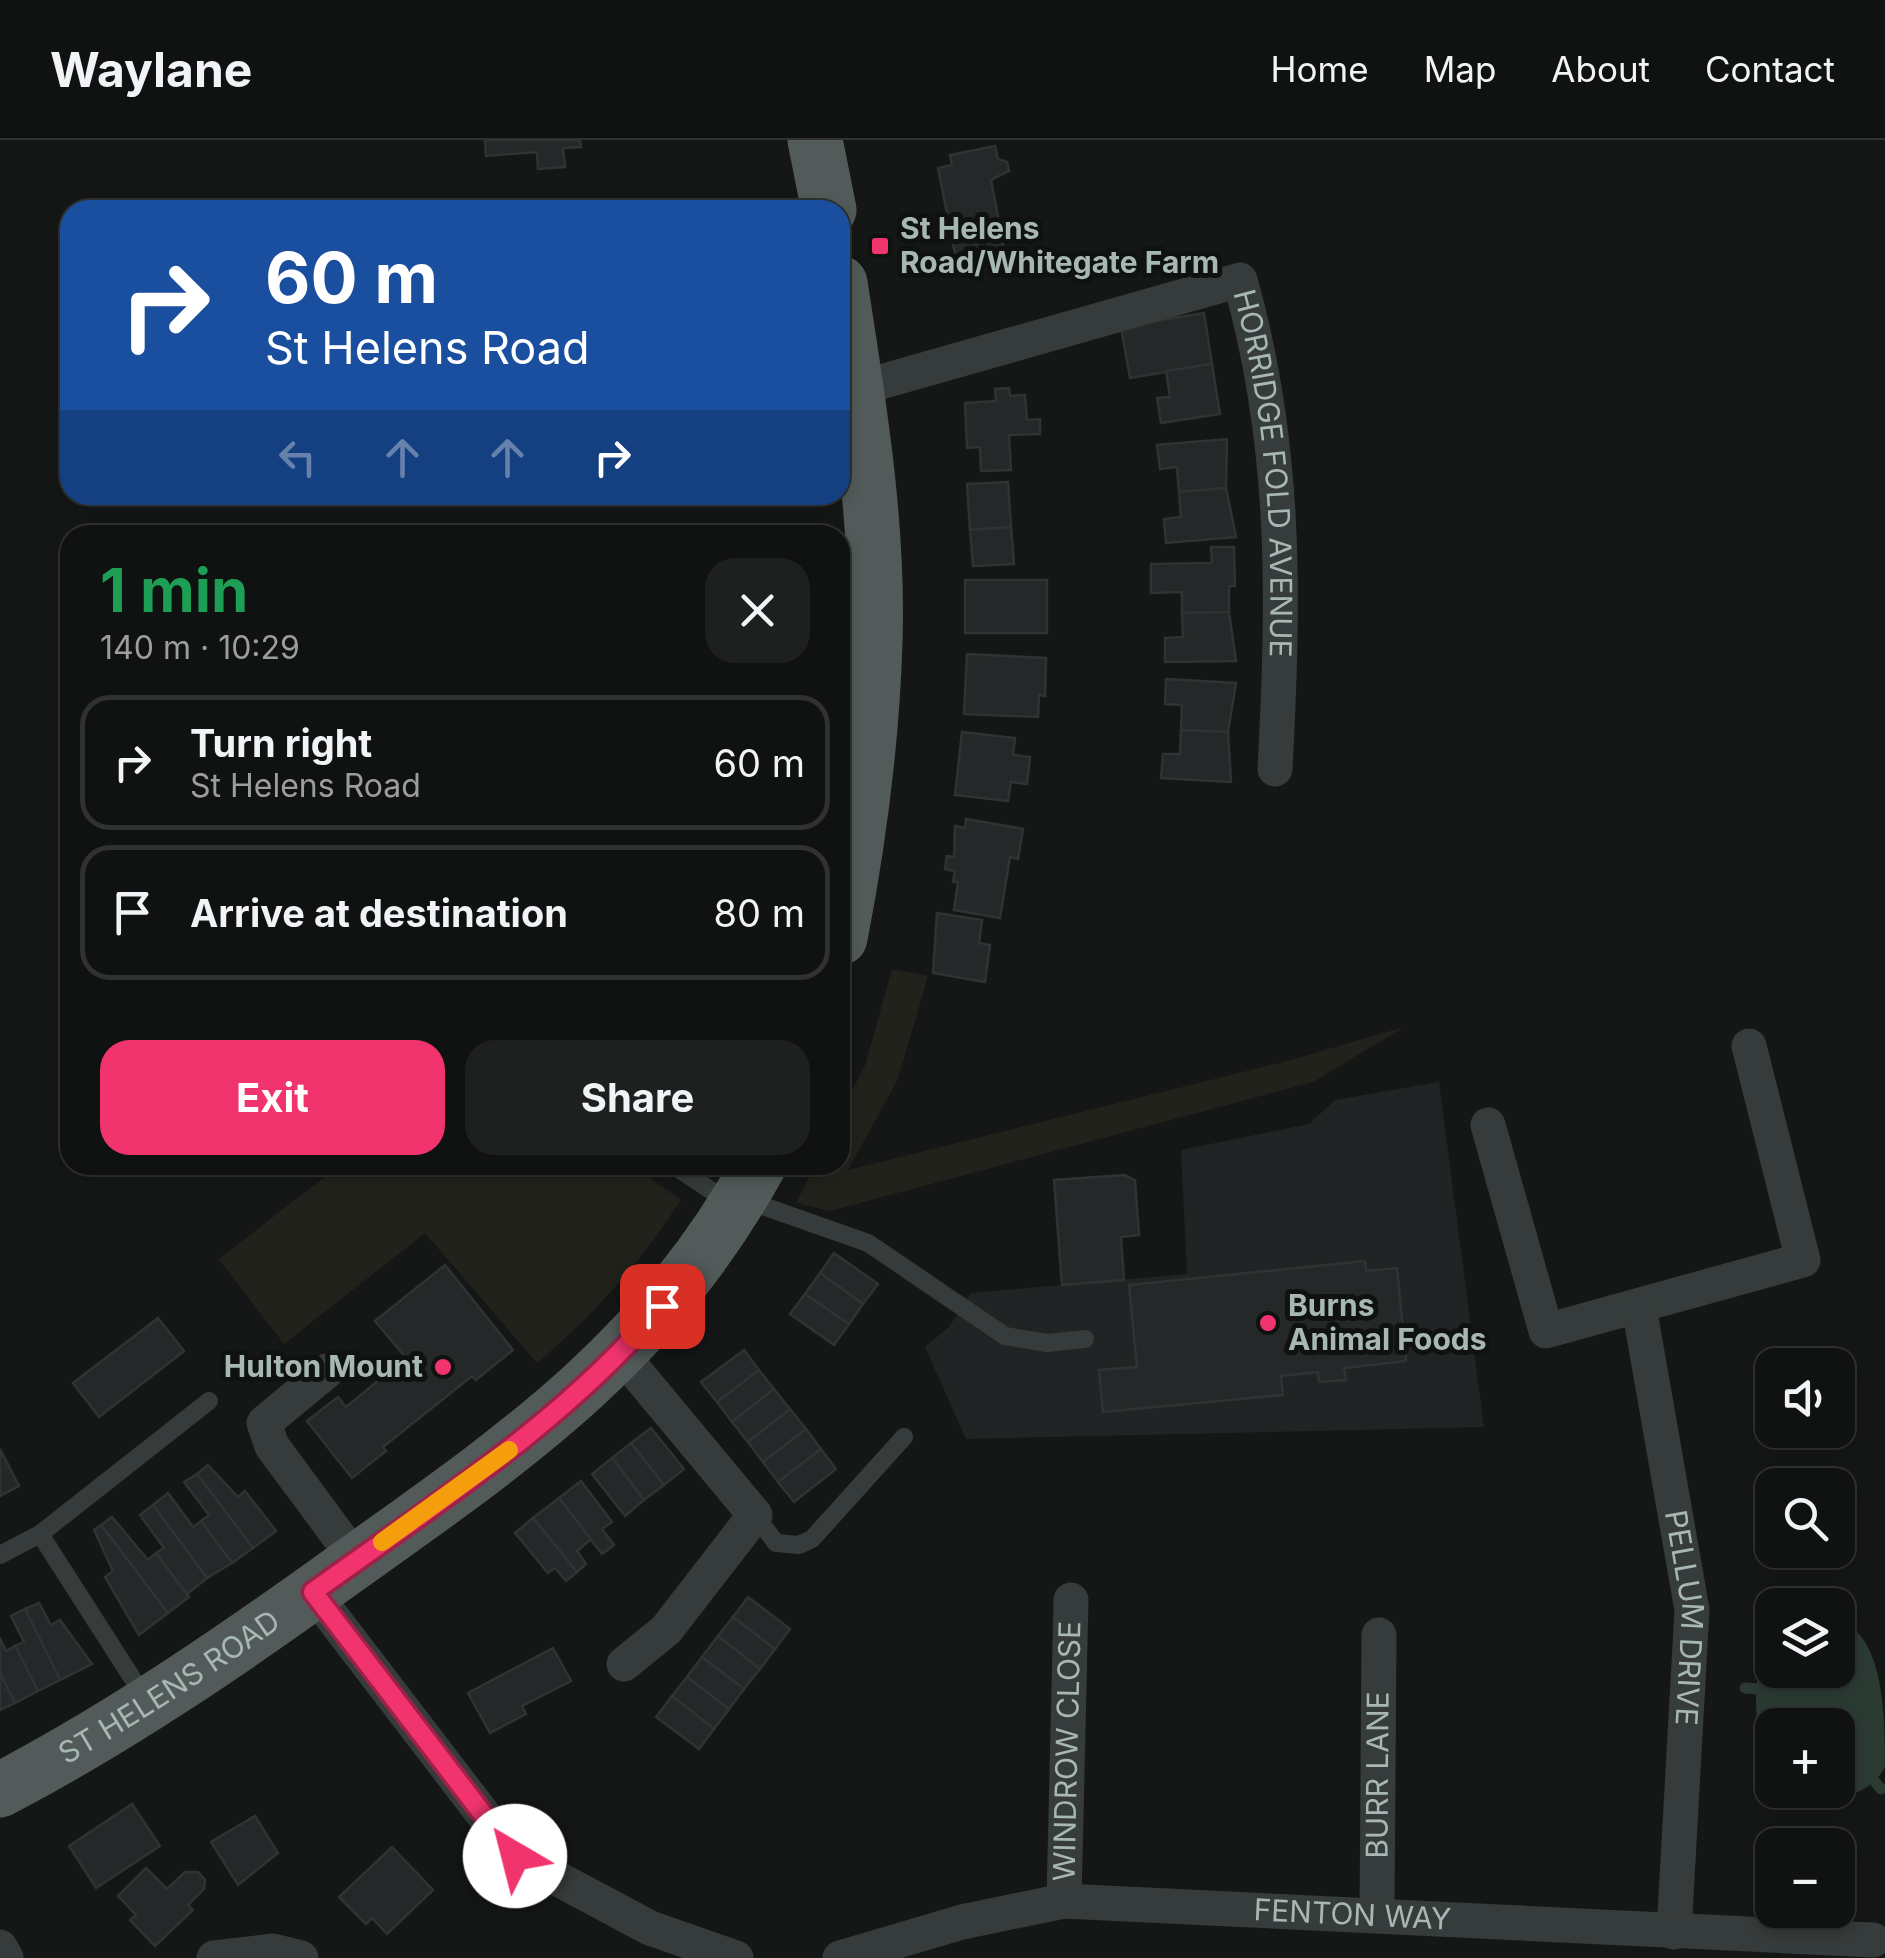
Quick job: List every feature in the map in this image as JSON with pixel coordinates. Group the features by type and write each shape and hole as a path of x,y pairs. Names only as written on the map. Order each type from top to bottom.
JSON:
{"main road":[{"path":"815,140 827,200"},
{"path":"850,349 875,638 867,772 850,877"},
{"name":"ST HELENS ROAD","path":"0,1790 88,1743 149,1704 357,1561 548,1422 621,1354 703,1256 745,1190"}],"street":[{"name":"HORRIDGE FOLD AVENUE","path":"856,389 1240,280 1263,362 1278,498 1283,614 1275,768"},
{"path":"1488,1125 1546,1330 1803,1260 1749,1046"},
{"name":"PELLUM DRIVE","path":"1639,1307 1692,1610 1674,1932"},
{"path":"621,1354 755,1515 666,1630 624,1664"},
{"path":"327,1371 264,1423 272,1446 357,1561"},
{"path":"313,1592 515,1856 650,1928 736,1958"},
{"name":"WINDROW CLOSE","path":"1064,1901 1071,1600"},
{"name":"BURR LANE","path":"1377,1915 1378,1636"},
{"name":"FENTON WAY","path":"840,1958 978,1918 1064,1901 1874,1940"},
{"path":"0,1947 6,1958"},
{"path":"214,1958 274,1951 301,1958"}],"lane":[{"path":"702,1175 868,1243 1005,1336 1026,1342 1085,1340"},
{"path":"0,1555 40,1534 209,1402"},
{"path":"755,1515 776,1543 799,1546 812,1539 904,1438"},
{"path":"40,1534 149,1704"}],"shaded area":[{"path":"892,969 928,976 898,1079 850,1166 850,1094 866,1063"},
{"path":"1404,1027 1313,1082 830,1211 796,1203 810,1175 850,1175 850,1170 1287,1061"},
{"path":"1439,1082 1484,1427 966,1439 925,1347 949,1327 971,1293 1187,1274 1181,1150 1309,1124 1335,1100"},
{"path":"327,1175 646,1175 681,1200 615,1287 537,1363 425,1233 284,1344 219,1259"},
{"path":"1855,1629 1874,1660 1883,1703 1885,1766 1878,1778 1855,1793 1855,1708 1756,1708 1756,1691 1855,1688"}],"building":[{"path":"485,140 580,140 581,147 563,148 565,167 538,169 537,152 486,156"},
{"path":"995,146 998,159 1007,162 1009,171 991,180 1007,264 959,274 938,168 952,165 950,155"},
{"path":"1204,313 1212,364 1130,378 1121,327"},
{"path":"1212,364 1220,414 1161,423 1157,398 1170,397 1166,371"},
{"path":"1009,388 1010,396 1025,395 1027,420 1040,419 1040,434 1009,435 1011,470 981,471 980,447 967,448 965,403 996,401 995,389"},
{"path":"1227,439 1226,488 1179,492 1177,467 1160,469 1157,445"},
{"path":"1008,482 1011,527 970,530 967,484"},
{"path":"1226,488 1236,537 1166,543 1164,519 1181,517 1179,492"},
{"path":"1011,527 1014,564 973,566 970,530"},
{"path":"1211,547 1234,547 1235,586 1229,586 1229,612 1182,613 1182,592 1151,593 1151,564 1212,563"},
{"path":"965,580 1047,580 1047,633 965,633"},
{"path":"1229,612 1236,661 1165,662 1165,638 1183,637 1182,613"},
{"path":"967,654 1046,658 1045,696 1039,695 1038,717 964,714"},
{"path":"1166,679 1236,683 1228,732 1181,730 1182,705 1165,704"},
{"path":"1181,730 1228,732 1231,782 1161,778 1163,754 1180,754"},
{"path":"962,732 1015,738 1013,755 1030,757 1027,784 1011,782 1008,801 955,795"},
{"path":"966,819 1023,829 1018,859 1010,857 1000,918 954,910 958,882 953,882 955,871 945,869 947,856 954,857 955,826 965,828"},
{"path":"937,913 982,920 979,943 990,945 985,982 933,973"},
{"path":"1124,1175 1135,1180 1139,1235 1121,1237 1124,1280 1062,1285 1054,1180"},
{"path":"834,1253 878,1284 863,1304 820,1273"},
{"name":"Burns Animal Foods","path":"1365,1261 1366,1271 1397,1268 1406,1361 1344,1368 1346,1380 1319,1382 1318,1372 1281,1376 1283,1395 1103,1412 1099,1370 1137,1367 1129,1285"},
{"name":"Hulton Mount","path":"445,1265 513,1350 476,1380 472,1376 383,1447 386,1451 352,1478 307,1421 338,1397 346,1407 406,1358 375,1321"},
{"path":"820,1273 863,1304 849,1324 805,1294"},
{"path":"805,1294 849,1324 834,1345 790,1314"},
{"path":"158,1318 184,1351 99,1417 73,1383"},
{"path":"744,1350 759,1370 717,1402 701,1382"},
{"path":"759,1370 774,1389 732,1422 717,1402"},
{"path":"774,1389 790,1409 748,1442 732,1422"},
{"path":"790,1409 806,1429 763,1462 748,1442"},
{"path":"651,1428 684,1469 664,1485 631,1443"},
{"path":"806,1429 821,1449 778,1482 763,1462"},
{"path":"631,1443 664,1485 644,1500 612,1458"},
{"path":"0,1449 19,1486 0,1496"},
{"path":"821,1449 836,1469 794,1502 778,1482"},
{"path":"612,1458 644,1500 625,1516 592,1474"},
{"path":"208,1465 238,1497 245,1491 276,1531 253,1548 197,1474"},
{"path":"197,1474 253,1548 232,1563 201,1521 209,1515 184,1482"},
{"path":"581,1481 612,1522 602,1529 614,1545 602,1554 559,1498"},
{"path":"168,1493 193,1527 201,1521 232,1563 207,1578 153,1505"},
{"path":"559,1498 591,1539 577,1551 586,1564 577,1572 533,1518"},
{"path":"153,1505 207,1578 186,1595 156,1553 164,1548 140,1515"},
{"path":"112,1517 148,1560 156,1553 189,1597 168,1613 101,1525"},
{"path":"533,1518 577,1572 566,1581 555,1568 548,1573 515,1533"},
{"path":"101,1525 168,1613 139,1635 105,1577 113,1571 94,1530"},
{"path":"748,1597 790,1629 775,1649 733,1617"},
{"path":"39,1603 51,1625 60,1620 92,1664 60,1680 25,1609"},
{"path":"25,1609 60,1680 38,1691 15,1646 24,1642 11,1616"},
{"path":"733,1617 775,1649 760,1669 718,1636"},
{"path":"718,1636 760,1669 744,1689 702,1657"},
{"path":"0,1638 6,1651 15,1646 38,1691 15,1703 0,1673"},
{"path":"553,1648 571,1681 522,1706 526,1714 490,1733 468,1693"},
{"path":"702,1657 744,1689 729,1709 687,1677"},
{"path":"0,1673 15,1703 0,1710"},
{"path":"687,1677 729,1709 714,1729 672,1696"},
{"path":"672,1696 714,1729 699,1749 656,1717"},
{"path":"132,1804 160,1846 96,1888 69,1846"},
{"path":"255,1816 278,1853 238,1885 211,1842"},
{"path":"392,1847 433,1890 387,1934 372,1918 366,1924 339,1897"},
{"path":"146,1868 167,1889 185,1872 198,1872 205,1880 204,1889 188,1905 193,1910 155,1946 130,1920 136,1915 118,1896"}],"waterway":[{"path":"1745,1688 1756,1689"},
{"path":"1876,1783 1881,1789"}],"slow traffic":[{"path":"382,1542 509,1450"}],"place":[{"name":"St Helens Road/Whitegate Farm","path":"880,246"},
{"name":"Burns Animal Foods","path":"1268,1323"},
{"name":"Hulton Mount","path":"443,1367"}],"route":[{"path":"515,1856 313,1592 548,1422 621,1354 662,1306"}]}
